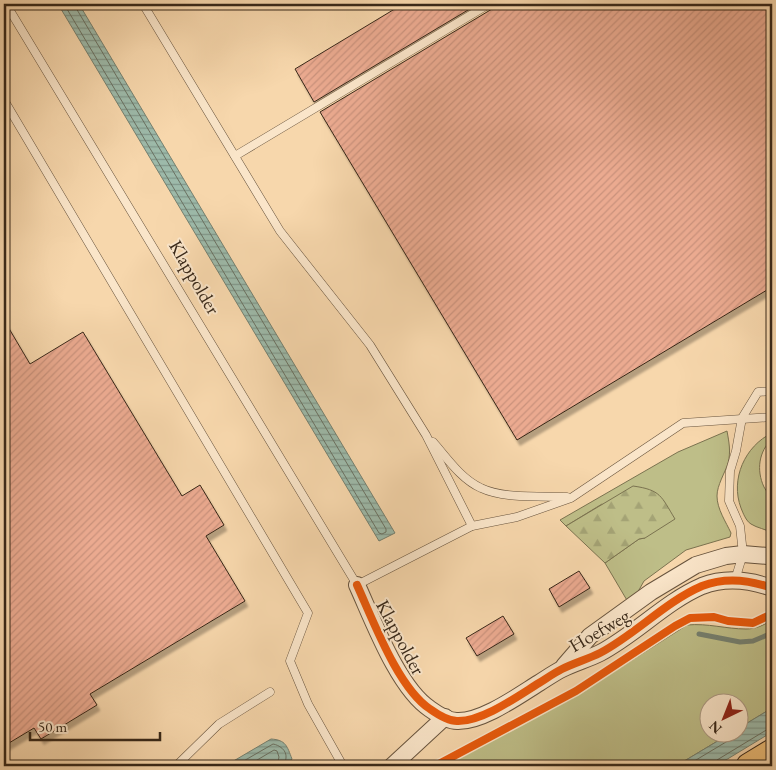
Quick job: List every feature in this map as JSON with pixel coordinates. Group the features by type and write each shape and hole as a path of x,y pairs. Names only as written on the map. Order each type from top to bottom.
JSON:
{"main road":[{"path":"749,766 772,752"}],"street":[{"name":"Hoefweg","path":"561,670 590,636 651,592 696,565 726,556 743,554 772,558"},
{"name":"Hoefweg","path":"445,717 457,721 471,719 492,712 561,670 601,653 681,598 703,586 735,580 757,583 772,588"},
{"name":"Klappolder","path":"357,585 395,666 412,691 428,708 445,717"},
{"path":"392,766 445,717"}],"lane":[{"name":"Klappolder","path":"6,4 357,585"},
{"path":"143,4 280,231 370,345 426,435 472,526"},
{"path":"235,156 489,4"},
{"path":"4,100 308,613 290,661 308,704 343,766"},
{"path":"735,580 743,554 740,526 729,501 730,472 742,418 758,392 772,391"},
{"path":"357,585 472,526 517,517 571,498 683,423 772,417"},
{"path":"426,435 461,474 481,488 504,494 571,498"},
{"path":"176,766 219,724 270,692"}],"green space":[{"path":"727,431 729,459 718,488 717,501 731,533 730,537 686,550 644,581 635,597 628,602 605,563 639,539 645,538 602,504 566,526 560,520 678,452"},
{"path":"772,433 772,439 764,449 760,461 760,474 764,487 772,501 772,533 749,523 741,508 737,486 742,464 747,455 754,446"},
{"path":"633,486 655,492 659,495 675,519 645,538 639,539 605,563 566,526"},
{"path":"772,620 772,708 748,723 748,692 698,692 698,742 716,742 676,766 443,766 571,699 687,625 739,629 750,629"}],"water":[{"path":"58,4 79,4 395,533 379,541"},
{"path":"772,708 772,732 716,766 676,766 716,742 748,742 748,723"},
{"path":"271,739 283,742 287,747 292,759 287,766 225,766"}],"building":[{"path":"403,4 478,4 314,102 295,69"},
{"path":"495,4 772,4 772,287 517,440 320,112 492,9"},
{"path":"4,320 30,364 83,332 182,496 200,485 224,525 206,536 245,601 90,694 97,705 41,739 34,728 4,746"},
{"path":"579,571 590,588 559,607 549,589"},
{"path":"503,616 514,634 477,656 466,638"}],"waterway":[{"path":"699,634 740,642 753,641 772,633"}],"cycle path":[{"path":"357,585 379,634 407,686 430,709 446,719 454,721 467,720 488,713 559,671 600,653 626,637 663,609 702,586 720,581 737,581 755,583 772,588"},
{"path":"435,766 576,691 690,618 714,617 728,621 753,623 772,614"}]}
